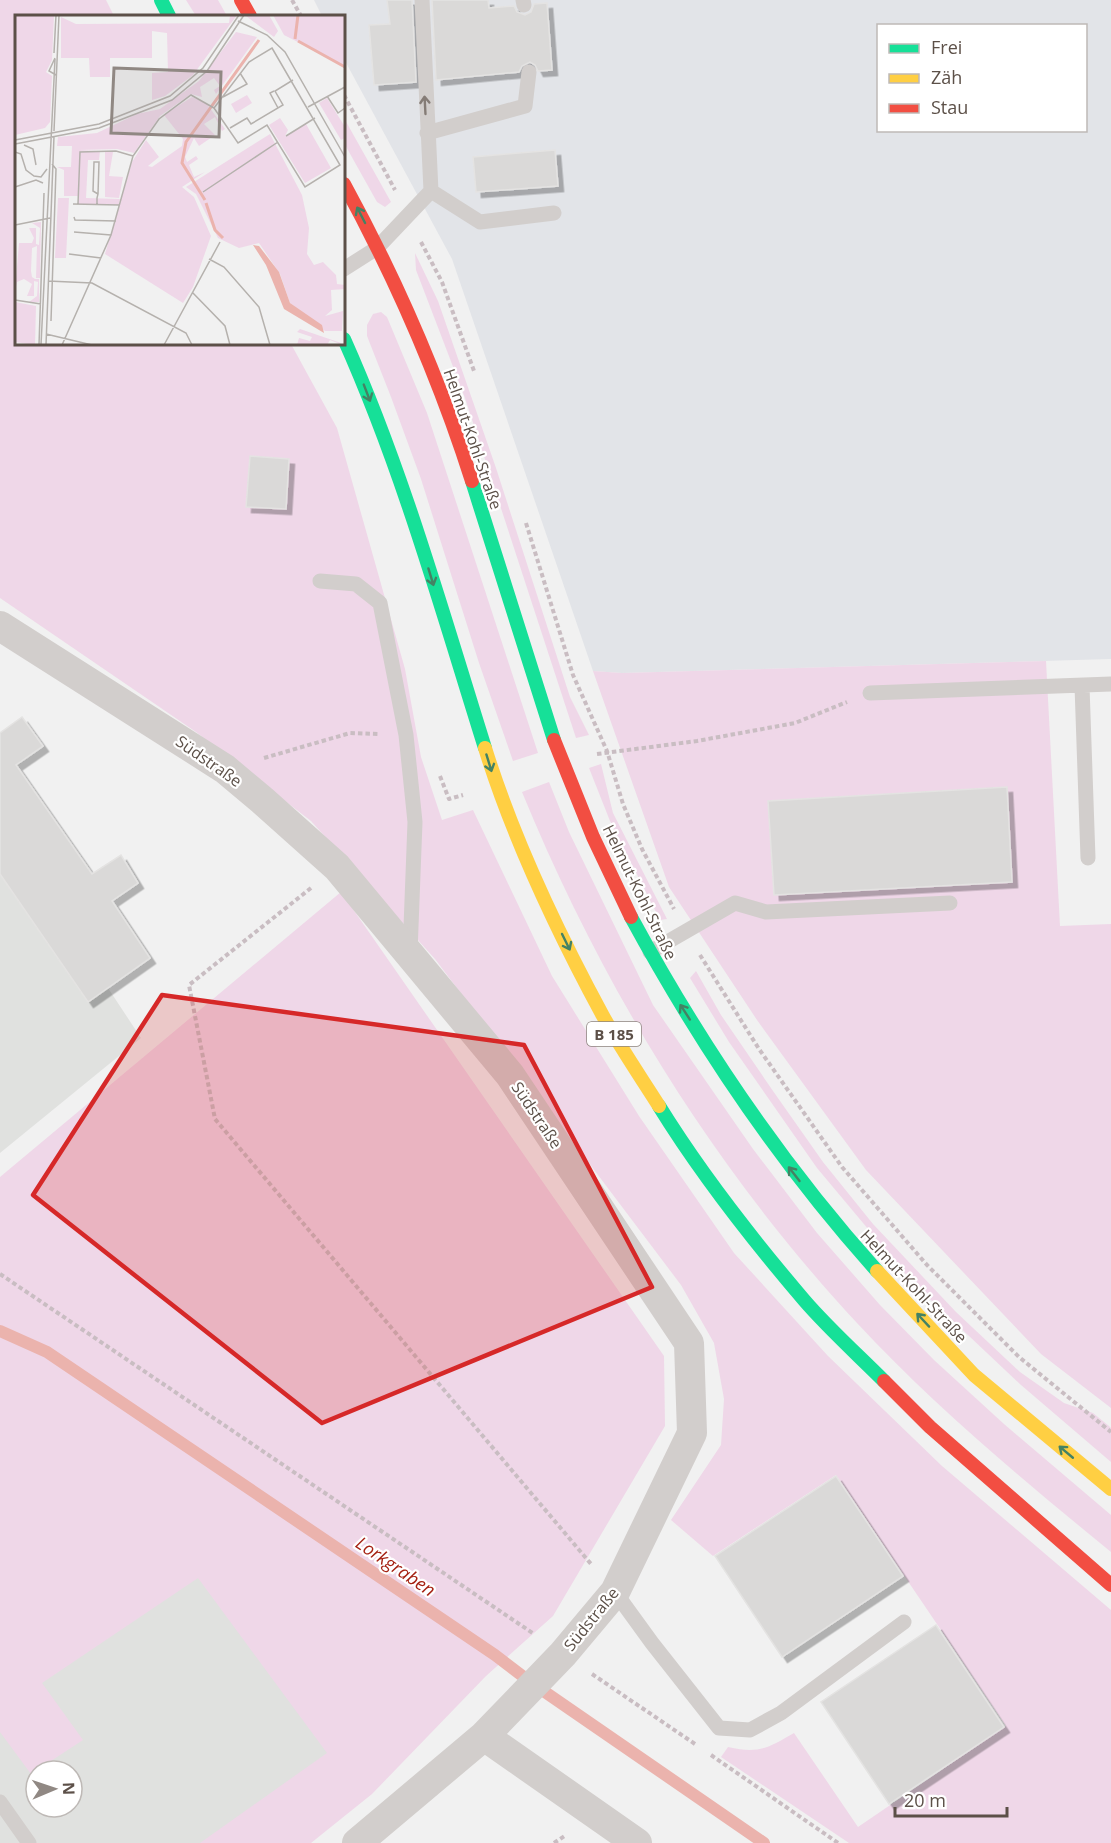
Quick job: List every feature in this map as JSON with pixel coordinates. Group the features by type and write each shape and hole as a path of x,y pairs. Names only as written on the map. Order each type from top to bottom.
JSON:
{"main road":[{"path":"161,0 168,15"},
{"path":"241,0 249,15"},
{"name":"Helmut-Kohl-Straße","path":"345,185 377,248 427,359 464,459 562,762 603,861 666,982 792,1172 860,1254 974,1376 1111,1489"},
{"name":"B 185","path":"345,341 364,386 412,517 496,784 538,886 604,1018 674,1131 734,1213 805,1301 930,1426 1111,1585"}],"street":[{"name":"Südstraße","path":"0,626 225,770 337,867 510,1075 689,1343 692,1433 615,1592 563,1654 484,1736 357,1843"},
{"path":"484,1736 637,1843"}],"lane":[{"path":"345,268 377,248 430,190 422,0"},
{"path":"427,133 525,106 529,72"},
{"path":"430,190 480,222 554,213"},
{"path":"320,581 356,584 380,603 406,735 415,822 410,957"},
{"path":"870,693 1111,684"},
{"path":"1082,686 1088,858"},
{"path":"650,952 735,903 766,912 950,903"},
{"path":"615,1592 652,1643 720,1728 750,1730 781,1713 904,1622"},
{"path":"0,1803 29,1843"}],"path":[{"path":"292,0 300,15"},
{"path":"870,693 795,723 697,741 607,751 623,804 642,849 685,932 759,1049 842,1167 927,1265 1019,1357 1111,1432"},
{"path":"225,770 350,733 406,735"},
{"path":"337,867 189,985 215,1119 615,1592"},
{"path":"0,1274 563,1654"}],"highlighted area":[{"path":"162,995 524,1045 652,1287 322,1423 33,1195"}],"shaded area":[{"path":"0,0 106,0 114,15 15,15 15,345 292,345 337,428 405,669 421,757 442,820 473,810 552,976 639,1116 734,1253 828,1356 942,1466 1111,1610 1111,1843 849,1843 721,1757 728,1747 756,1750 794,1733 858,1827 1006,1726 836,1475 713,1556 671,1520 721,1445 724,1399 714,1343 681,1285 435,959 311,821 196,732 0,598"},
{"path":"186,0 218,0 226,15 195,15"},
{"path":"314,0 1111,0 1111,659 622,673 593,671 452,259 345,61 345,15 322,15"},
{"path":"345,120 391,202 385,207 377,202 345,145"},
{"path":"415,253 438,301 496,468 570,697 589,735 576,738 465,398 416,270"},
{"path":"381,312 387,317 427,413 538,753 513,761 479,663 421,479 367,336 367,325 373,314"},
{"path":"1046,661 1060,926 1111,924 1111,1408 1041,1354 866,1170 757,1020 669,887 593,671 622,673"},
{"path":"0,733 43,746 17,766 92,874 121,855 138,883 112,901 150,958 108,988 141,1038 0,1153"},
{"path":"601,764 613,813 667,919 660,920 610,821 589,768"},
{"path":"549,782 569,832 653,1005 753,1149 817,1233 880,1305 934,1360 1004,1424 1111,1515 1111,1552 1012,1470 886,1354 805,1264 755,1202 709,1138 625,1005 553,864 522,792"},
{"path":"341,892 664,1356 665,1426 553,1616 486,1676 372,1794 311,1843 200,1843 327,1753 198,1578 42,1683 83,1740 54,1759 24,1759 24,1765 0,1732 0,1177"},
{"path":"696,971 721,1015 773,1091 823,1162 873,1224 956,1312 1020,1372 1064,1403 1093,1413 1111,1428 1111,1462 1021,1385 915,1285 817,1168 729,1042 690,978"},
{"path":"0,1403 441,1668 211,1843 0,1843"}],"building":[{"path":"387,0 412,0 416,82 374,85 369,25 390,24"},
{"path":"432,0 488,0 489,8 514,6 517,12 525,15 531,12 534,4 547,3 552,70 538,71 530,62 522,66 519,72 436,80"},
{"path":"555,150 558,186 476,192 473,157"},
{"path":"250,456 289,459 286,509 246,507"},
{"path":"22,717 43,746 16,765 92,874 121,855 138,883 112,901 150,958 88,1002 0,874 0,733"},
{"path":"1007,787 1012,882 774,895 768,801"},
{"path":"836,1476 903,1576 782,1657 715,1556"},
{"path":"936,1625 1004,1727 889,1804 821,1702"}],"waterway":[{"name":"Lorkgraben","path":"0,1331 47,1352 495,1655 529,1681 764,1843"}],"traffic: fast":[{"path":"161,0 168,15"},
{"path":"345,341 403,490 485,748"},
{"path":"472,481 554,740"},
{"path":"631,917 685,1011 744,1101 807,1188 877,1271"},
{"path":"659,1106 710,1181 765,1254 813,1310 884,1381"}],"traffic: slow":[{"path":"485,748 509,817 553,918 610,1028 659,1106"},
{"path":"877,1271 974,1375 1111,1489"}],"traffic: jam":[{"path":"241,0 249,15"},
{"path":"345,186 399,293 431,367 472,481"},
{"path":"554,740 593,837 631,917"},
{"path":"884,1381 930,1427 1111,1585"}]}
